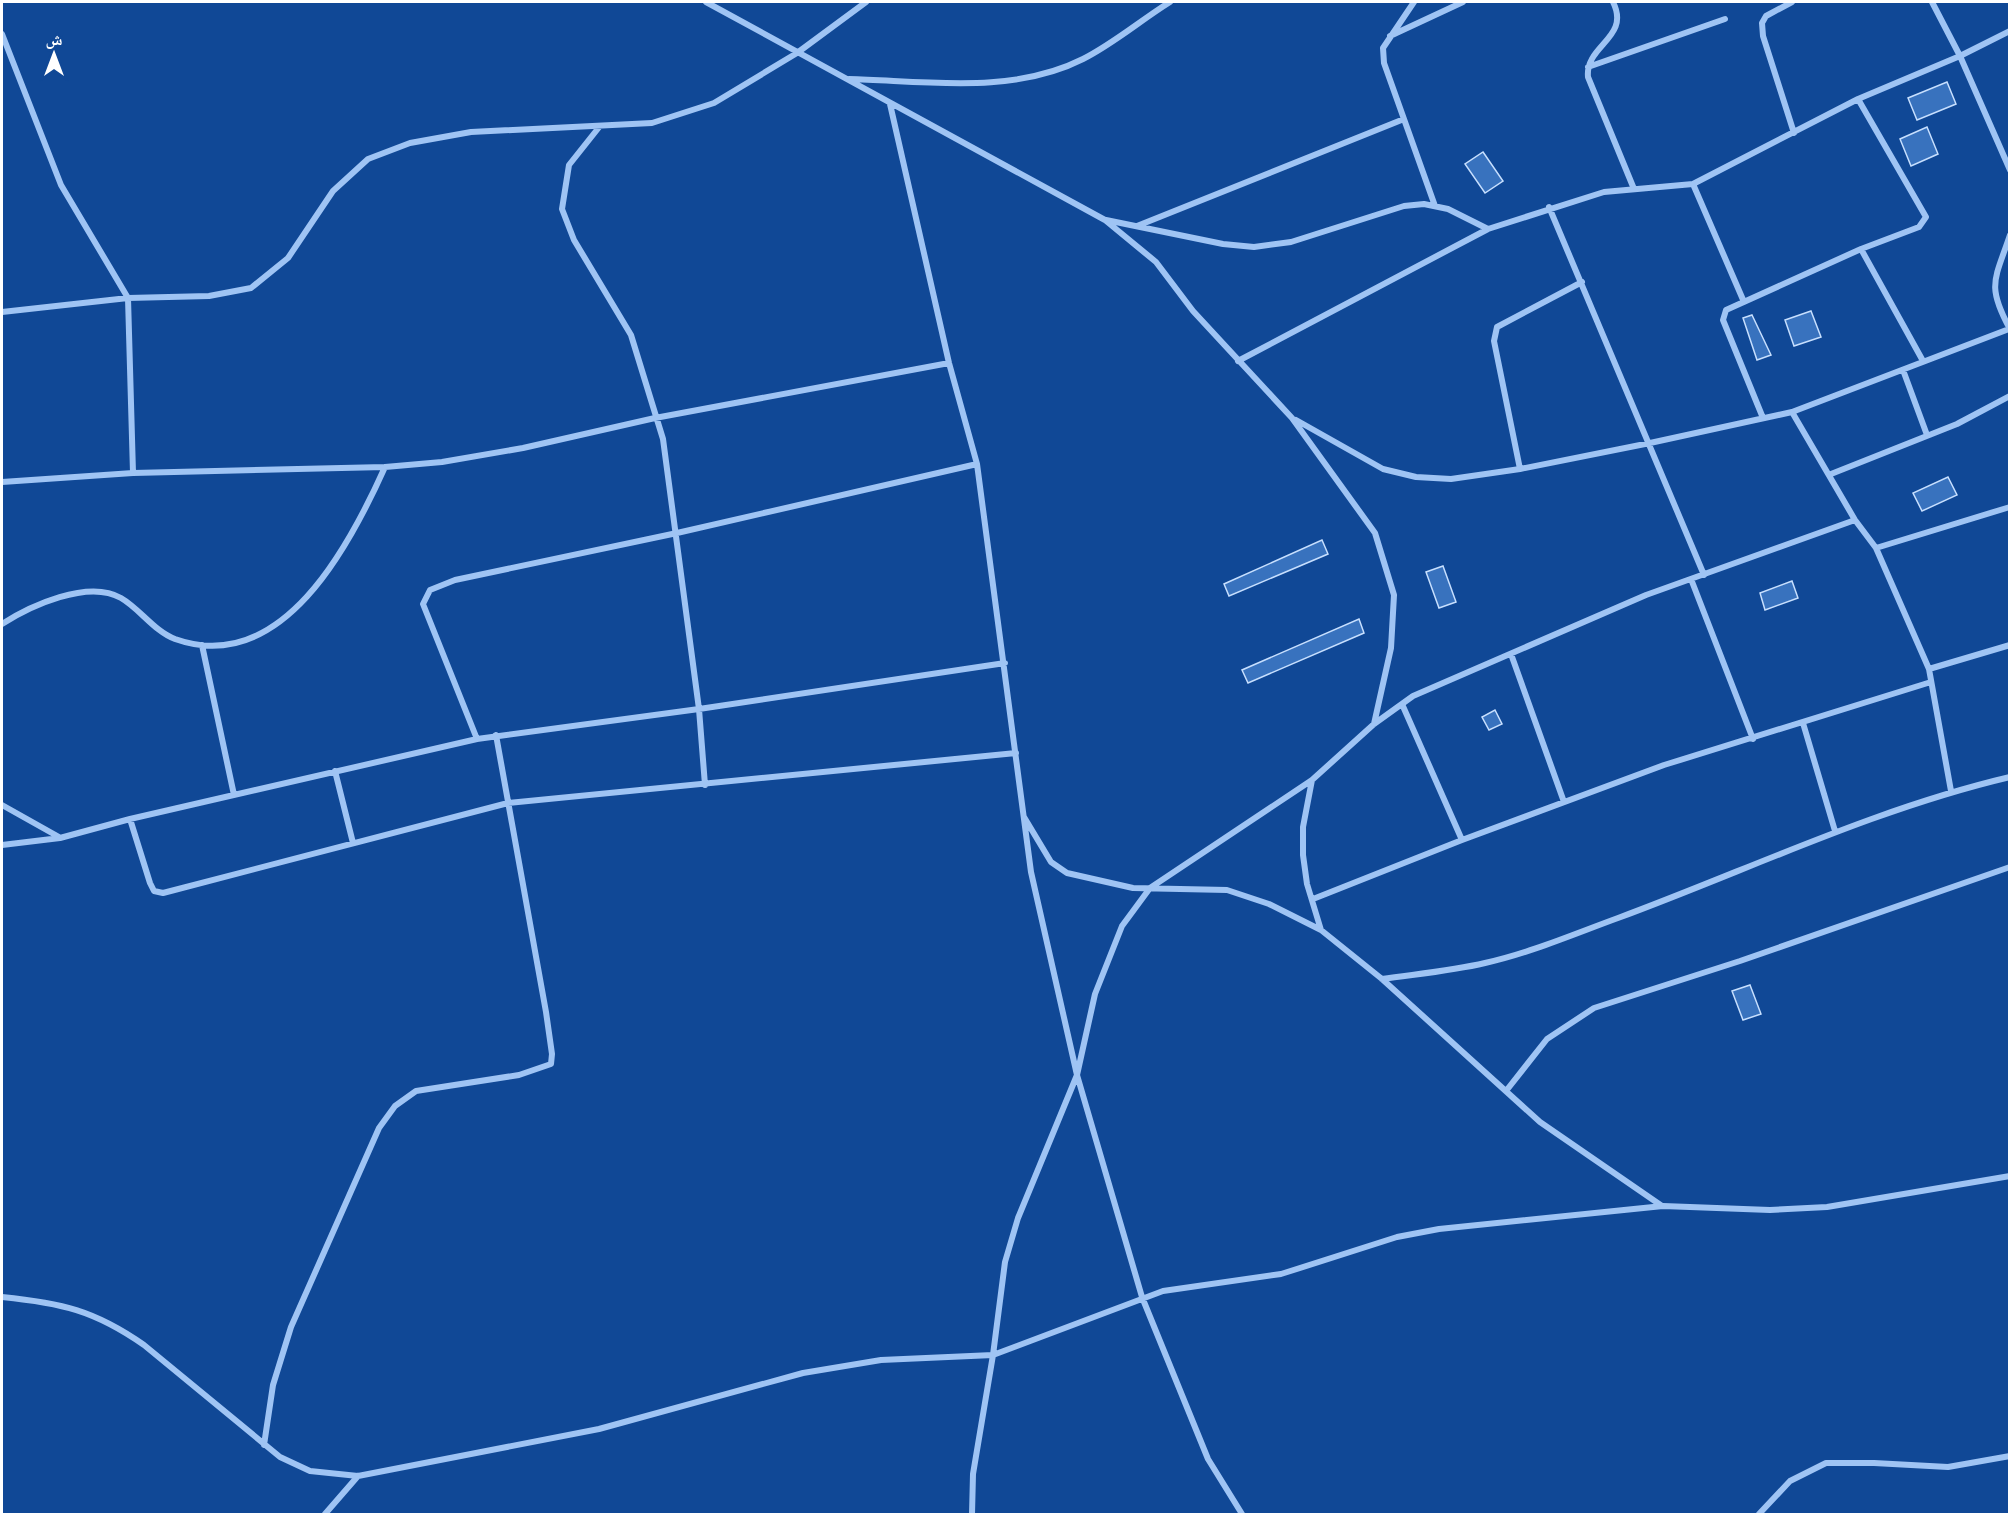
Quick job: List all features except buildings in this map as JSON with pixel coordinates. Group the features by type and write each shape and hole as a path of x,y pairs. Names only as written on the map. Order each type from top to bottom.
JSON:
{"street":[{"path":"706,2 1105,220 1156,262 1192,311 1292,418 1375,532 1387,564 1394,595 1390,648 1374,724"},
{"path":"2,312 128,298 209,296 251,288 288,258 333,191 368,159 410,143 471,132 652,123 714,103 797,53 866,2"},
{"path":"846,79 1008,82 1046,73 1083,59 1170,2"},
{"path":"1414,2 1383,48 1384,63 1435,206"},
{"path":"1390,36 1463,2"},
{"path":"1613,2 1617,10 1616,32 1587,67 1588,77 1634,189"},
{"path":"1792,2 1766,16 1762,23 1763,36 1794,133"},
{"path":"1932,2 1960,56 2010,170"},
{"path":"1587,67 1725,19"},
{"path":"1238,361 1488,229 1549,207 1604,192 1693,184 1858,99 1960,56 2010,31"},
{"path":"2,34 62,185 128,298 133,472"},
{"path":"1763,418 1723,320 1726,310 1861,249 1919,227 1926,217 1858,99"},
{"path":"891,104 950,363 977,464 1031,872 1077,1075 1142,1297 1208,1459 1242,1515"},
{"path":"1137,226 1404,119"},
{"path":"600,126 569,165 562,209 574,240 631,335 663,440 699,709 705,785"},
{"path":"1693,184 1744,302"},
{"path":"1105,220 1223,244 1254,247 1291,242 1404,206 1424,204 1448,209 1488,229"},
{"path":"1549,207 1704,575"},
{"path":"1292,418 1383,469 1416,477 1451,479 1520,469 1792,412 2009,329 1995,302 1994,283 2010,235"},
{"path":"1861,249 1923,361"},
{"path":"1520,469 1494,341 1497,327 1582,282"},
{"path":"2,482 133,472 385,467 442,462 523,448 655,418 950,363"},
{"path":"1903,370 1927,435"},
{"path":"1831,474 1927,435 2010,396"},
{"path":"1792,412 1831,474 1855,520 1876,548 1929,669 1951,790"},
{"path":"477,738 423,604 430,590 455,580 977,464"},
{"path":"2,624 45,600 91,592 120,597 174,639 202,645 249,641 275,625 308,595 340,556 363,515 385,467"},
{"path":"1876,548 2010,507"},
{"path":"972,1515 973,1474 993,1355 1005,1263 1018,1218 1077,1075 1095,994 1122,926 1150,888 1312,780 1374,724 1413,696 1646,595 1855,520"},
{"path":"1691,579 1753,738"},
{"path":"202,645 234,795"},
{"path":"1929,669 2010,645"},
{"path":"1511,654 1564,802"},
{"path":"2,846 60,838 130,819 477,738 699,709 1005,663"},
{"path":"1313,899 1462,840 1664,765 1931,682"},
{"path":"1402,704 1462,840"},
{"path":"1803,723 1835,831"},
{"path":"264,1445 273,1385 291,1327 380,1128 395,1106 416,1091 519,1075 550,1064 552,1054 544,1001 496,735"},
{"path":"130,819 154,891 163,893 508,803 1016,753"},
{"path":"335,771 353,843"},
{"path":"1382,979 1485,963 1532,950 1675,897 1835,831 1951,790 2010,777"},
{"path":"1312,780 1303,827 1303,855 1307,885 1322,930"},
{"path":"2,805 60,838"},
{"path":"1022,814 1052,862 1067,873 1113,885 1227,890 1269,904 1322,930 1382,979 1540,1122 1663,1206"},
{"path":"1506,1091 1547,1039 1594,1008 1740,961 2010,867"},
{"path":"2,1297 69,1306 122,1329 280,1457 303,1469 326,1475 358,1476 599,1429 803,1373 881,1360 993,1355 1054,1334 1142,1297 1193,1285 1281,1274 1397,1237 1438,1228 1663,1206 1770,1210 1827,1207 2010,1176"},
{"path":"1759,1515 1790,1481 1826,1463 1948,1467 2010,1456"},
{"path":"326,1515 358,1476"}]}
